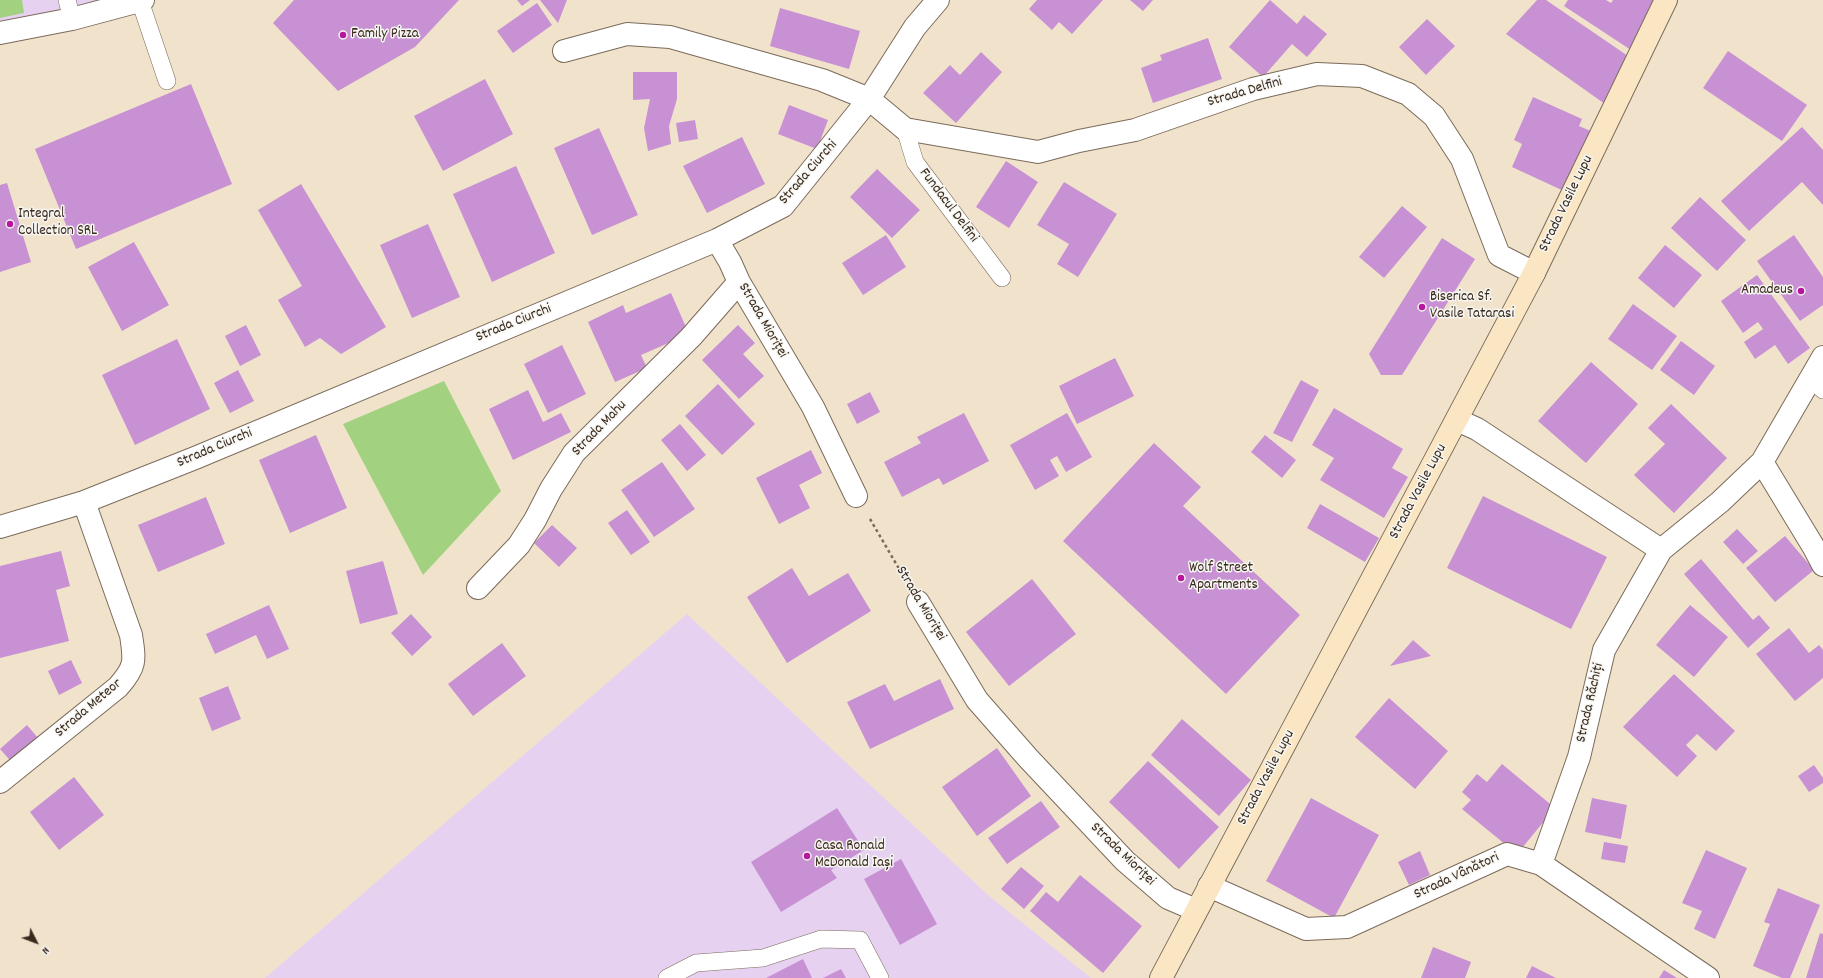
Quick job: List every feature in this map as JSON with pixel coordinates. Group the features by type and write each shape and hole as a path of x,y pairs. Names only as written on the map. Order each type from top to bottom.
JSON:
{"main road":[{"name":"Strada Vasile Lupu","path":"1161,978 1534,273 1666,0"}],"street":[{"path":"0,33 70,10 142,0"},
{"name":"Strada Ciurchi","path":"0,527 84,502 194,458 717,240 784,206 869,99 915,27 938,0"},
{"name":"Strada Delfini","path":"564,51 627,34 670,37 822,80 869,99 905,129 1038,152 1079,141 1136,130 1253,88 1317,74 1362,76 1408,94 1434,116 1462,159 1499,255 1534,273"},
{"name":"Strada Mioriței","path":"717,240 730,262 739,282 813,407 856,496"},
{"name":"Strada Mahu","path":"478,588 519,544 535,520 550,489 574,453 691,337 739,282"},
{"name":"Strada Răchiți","path":"1541,864 1579,757 1604,650 1661,550 1720,502 1762,462 1817,384 1823,357"},
{"path":"1457,420 1477,429 1661,550"},
{"path":"1762,462 1823,565"},
{"name":"Strada Meteor","path":"0,782 118,687 129,674 135,657 131,635 84,502"},
{"name":"Strada Mioriței","path":"918,602 977,700 1028,758 1125,861 1168,898 1196,910"},
{"name":"Strada Vânători","path":"1209,886 1306,929 1347,927 1507,854 1541,864 1708,978"}],"lane":[{"path":"142,0 167,81"},
{"name":"Fundacul Delfini","path":"905,129 915,162 1002,278"},
{"path":"667,978 696,963 764,958 821,939 860,940 880,978"}],"path":[{"name":"Strada Mioriței","path":"856,496 918,602"}],"shaded area":[{"path":"0,0 143,0 0,33"},
{"path":"687,614 988,895 1091,978 265,978"}],"green space":[{"path":"0,0 22,0 24,13 0,18"},
{"path":"444,381 501,491 423,575 343,424"}],"building":[{"name":"Family Pizza","path":"294,0 459,0 415,47 338,91 273,23"},
{"path":"517,0 530,0 522,6"},
{"path":"540,0 567,0 558,23"},
{"path":"1037,0 1103,0 1072,34 1059,22 1052,30 1029,9"},
{"path":"1130,0 1153,0 1143,11"},
{"path":"1270,0 1297,24 1304,15 1327,34 1307,57 1292,44 1263,77 1229,47"},
{"path":"1537,0 1546,0 1628,56 1605,104 1506,34"},
{"path":"1568,0 1606,0 1611,3 1613,0 1655,0 1631,50 1564,6"},
{"path":"537,3 552,25 513,53 497,31"},
{"path":"780,8 860,31 849,69 770,46"},
{"path":"1427,19 1455,46 1426,75 1399,47"},
{"path":"1208,38 1222,79 1153,103 1141,68 1162,60 1160,55"},
{"path":"1728,51 1807,105 1782,141 1703,88"},
{"path":"981,52 1002,72 956,123 923,93 950,65 960,75"},
{"path":"633,72 677,72 677,99 669,126 671,144 648,151 644,128 650,99 633,100"},
{"path":"485,79 513,134 443,171 414,116"},
{"path":"191,84 232,184 76,249 35,149"},
{"path":"1533,97 1582,119 1579,126 1593,132 1566,192 1512,167 1522,144 1514,140"},
{"path":"789,105 828,120 817,149 778,134"},
{"path":"695,120 698,139 679,142 676,123"},
{"path":"1802,127 1823,150 1823,205 1802,182 1749,231 1721,201"},
{"path":"599,128 638,215 592,235 554,148"},
{"path":"742,137 765,184 707,213 683,166"},
{"path":"1006,161 1038,182 1009,228 976,207"},
{"path":"516,166 555,253 492,282 453,194"},
{"path":"877,169 920,210 892,238 850,197"},
{"path":"1064,182 1117,214 1078,277 1057,264 1069,244 1037,225"},
{"name":"Integral Collection SRL","path":"7,183 31,262 0,272 0,185"},
{"path":"301,184 386,327 341,354 320,338 305,347 278,300 302,286 258,210"},
{"path":"1700,197 1746,240 1717,271 1671,228"},
{"path":"1402,206 1427,227 1384,278 1359,257"},
{"path":"428,224 460,297 412,318 380,245"},
{"path":"886,235 906,267 863,295 842,263"},
{"name":"Amadeus","path":"1794,235 1823,277 1823,305 1800,321 1757,261"},
{"name":"Biserica Sf. Vasile Tatarasi","path":"1442,238 1475,259 1402,375 1381,375 1369,354"},
{"path":"134,242 169,305 122,331 88,267"},
{"path":"1665,245 1702,275 1674,308 1638,278"},
{"path":"1757,275 1810,348 1788,364 1775,345 1755,359 1744,342 1763,329 1758,322 1743,333 1721,301"},
{"path":"671,293 689,334 641,355 647,368 615,382 588,322 623,305 626,313"},
{"path":"1633,304 1677,336 1652,370 1608,339"},
{"path":"246,325 261,355 240,366 225,336"},
{"path":"738,325 755,343 743,354 764,376 739,399 702,360"},
{"path":"177,339 210,409 135,445 102,375"},
{"path":"1681,341 1715,366 1694,395 1660,370"},
{"path":"562,345 586,394 548,413 524,364"},
{"path":"1115,358 1134,396 1077,424 1059,386"},
{"path":"1591,362 1638,404 1586,463 1538,421"},
{"path":"238,370 254,401 230,413 214,383"},
{"path":"1301,380 1319,390 1292,442 1273,433"},
{"path":"718,384 755,424 722,455 685,416"},
{"path":"528,390 543,422 561,413 571,432 513,460 489,409"},
{"path":"870,392 880,412 857,424 847,404"},
{"path":"1671,404 1727,458 1674,513 1634,475 1665,444 1648,428"},
{"path":"1334,408 1403,449 1392,468 1408,477 1384,518 1320,480 1334,458 1312,445"},
{"path":"964,413 989,461 943,485 939,478 902,497 884,462 921,443 917,437"},
{"path":"1067,413 1092,457 1066,472 1057,456 1050,460 1059,476 1035,490 1010,445"},
{"path":"680,424 706,455 687,471 661,440"},
{"path":"316,435 347,508 290,533 259,460"},
{"path":"1265,435 1296,460 1282,478 1251,452"},
{"name":"Wolf Street Apartments","path":"1154,443 1201,487 1183,506 1300,615 1226,694 1063,541"},
{"path":"811,450 822,473 799,485 810,508 779,524 756,478"},
{"path":"662,462 695,509 654,537 621,490"},
{"path":"1483,496 1607,557 1571,629 1447,568"},
{"path":"206,497 225,544 158,572 138,525"},
{"path":"1320,504 1379,538 1365,562 1307,528"},
{"path":"627,510 650,542 631,555 608,523"},
{"path":"552,525 577,548 559,567 534,543"},
{"path":"1737,529 1758,551 1743,564 1723,542"},
{"path":"1785,536 1814,570 1775,602 1746,568"},
{"path":"61,551 70,586 56,590 69,641 0,658 0,566"},
{"path":"1701,559 1753,620 1759,615 1770,628 1748,648 1684,574"},
{"path":"383,561 398,614 360,624 346,571"},
{"path":"792,568 809,596 848,573 871,611 787,663 747,597"},
{"path":"1032,579 1076,634 1009,686 966,632"},
{"path":"269,605 289,649 267,659 256,635 215,654 206,634"},
{"path":"1690,605 1728,637 1694,677 1656,645"},
{"path":"411,614 432,637 412,656 391,633"},
{"path":"1789,628 1809,653 1819,645 1823,650 1823,678 1795,701 1756,654"},
{"path":"1413,640 1431,656 1390,666"},
{"path":"502,643 526,676 473,716 448,684"},
{"path":"71,660 82,683 59,695 48,671"},
{"path":"1674,674 1735,731 1716,751 1697,734 1686,745 1697,756 1677,777 1623,727"},
{"path":"940,679 954,709 870,749 847,702 885,684 894,701"},
{"path":"228,686 241,719 212,731 199,698"},
{"path":"1389,698 1448,751 1415,789 1355,737"},
{"path":"1182,719 1251,780 1219,816 1151,755"},
{"path":"27,725 43,744 16,767 0,749"},
{"path":"997,748 1031,796 977,836 942,787"},
{"path":"1148,761 1219,827 1179,869 1109,802"},
{"path":"1502,764 1555,808 1517,854 1462,809 1471,800 1462,792 1477,774 1487,782"},
{"path":"1814,765 1823,778 1823,783 1809,792 1798,776"},
{"path":"74,777 104,815 59,850 30,812"},
{"path":"1311,798 1379,835 1334,918 1266,881"},
{"path":"1592,798 1627,805 1621,839 1585,832"},
{"path":"1041,801 1060,827 1007,864 988,838"},
{"name":"Casa Ronald McDonald Iași","path":"837,808 864,850 831,870 837,878 781,912 751,862"},
{"path":"1604,842 1628,846 1625,863 1601,859"},
{"path":"1706,850 1747,868 1715,939 1694,929 1702,911 1682,903"},
{"path":"1420,851 1430,875 1409,885 1398,862"},
{"path":"901,859 937,924 900,945 864,879"},
{"path":"1021,867 1044,886 1024,909 1001,889"},
{"path":"1080,875 1142,926 1103,973 1030,911 1046,892 1058,902"},
{"path":"1778,888 1820,905 1790,978 1782,978 1753,966 1770,924 1764,922"},
{"path":"1820,933 1823,934 1823,978 1806,978"},
{"path":"1433,947 1471,962 1465,978 1421,978"},
{"path":"803,959 812,978 766,978"},
{"path":"1532,966 1556,978 1526,978"},
{"path":"841,969 846,978 823,978"},
{"path":"1664,970 1677,978 1659,978"}],"place":[{"name":"Family Pizza","path":"343,35"},
{"name":"Integral Collection SRL","path":"10,224"},
{"name":"Amadeus","path":"1801,291"},
{"name":"Biserica Sf. Vasile Tatarasi","path":"1422,307"},
{"name":"Wolf Street Apartments","path":"1181,578"},
{"name":"Casa Ronald McDonald Iași","path":"807,856"}]}
